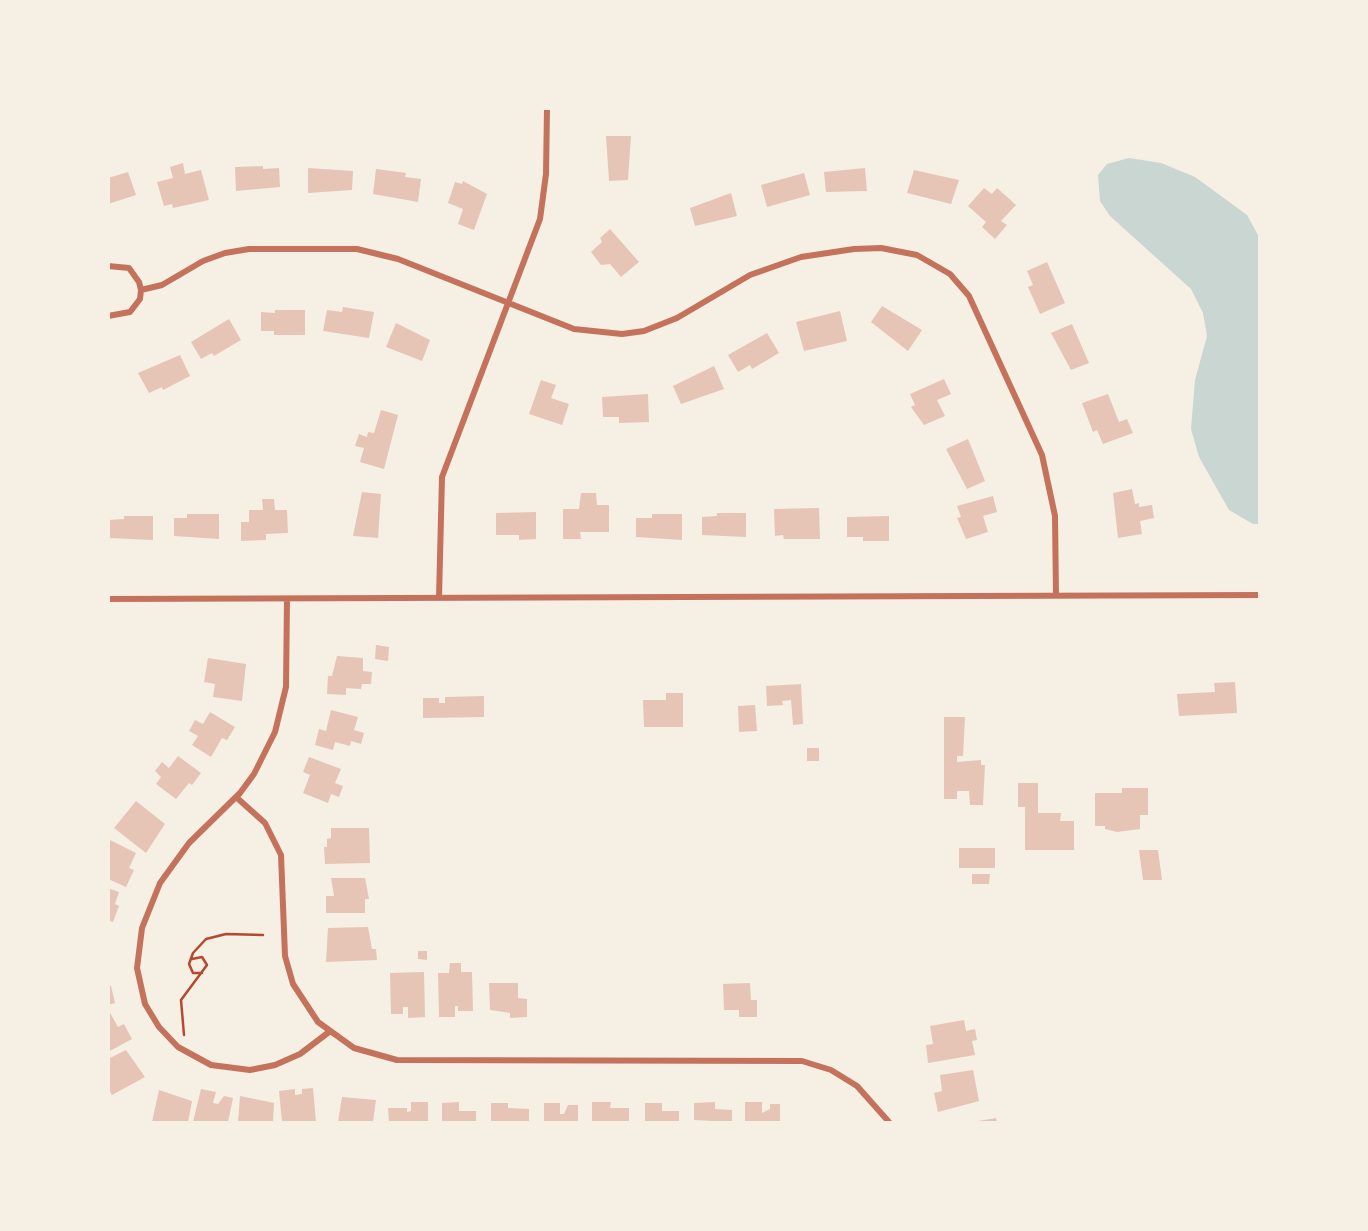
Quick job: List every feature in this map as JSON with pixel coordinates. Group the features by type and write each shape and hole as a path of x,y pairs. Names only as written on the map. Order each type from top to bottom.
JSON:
{"street":[{"path":"439,598 442,477 540,219 546,174 547,108"},
{"path":"141,290 162,285 203,261 225,253 249,249 339,248 384,254 573,329 622,334 656,327 750,275 801,257 854,249 881,248 908,253 950,274 969,296 1042,455 1055,516 1056,595"},
{"path":"108,266 129,268 141,290 136,306 130,312 108,316"},
{"path":"108,599 1259,595"},
{"path":"287,599 288,663 282,710 265,754 236,797 189,843 167,872 149,905 138,941 137,968 145,1004 159,1027 178,1046 211,1065 262,1069 300,1054 329,1032"},
{"path":"236,797 264,823 278,846 282,863 283,941 288,970 300,998 329,1032 354,1048 397,1060 802,1061 844,1077 868,1095 889,1122"}],"path":[{"path":"202,974 191,971 192,959 199,945 216,936 264,935"},
{"path":"178,1046 184,1035 181,1000 207,968 206,961 201,957 192,959"}],"shaded area":[{"path":"1129,158 1161,163 1195,177 1247,215 1259,237 1259,524 1253,524 1229,510 1199,457 1191,429 1195,380 1207,336 1203,313 1191,289 1110,216 1100,201 1098,175 1107,164"}],"building":[{"path":"606,136 631,136 628,180 609,181"},
{"path":"183,163 185,174 201,170 209,200 173,208 172,204 164,206 157,182 173,178 170,167"},
{"path":"263,166 263,169 279,168 280,187 236,191 235,167"},
{"path":"308,168 353,171 352,190 308,193"},
{"path":"865,168 867,191 826,192 824,172"},
{"path":"376,169 406,173 405,177 421,179 418,202 373,194"},
{"path":"914,170 959,180 951,204 907,193"},
{"path":"128,172 136,195 108,204 108,178"},
{"path":"804,173 810,195 767,207 761,185"},
{"path":"463,181 487,194 474,230 458,224 463,209 448,203 455,182 462,184"},
{"path":"984,188 992,194 997,188 1016,205 1001,221 1007,225 995,239 982,227 986,222 968,206"},
{"path":"731,193 737,216 695,226 690,208"},
{"path":"610,229 639,262 621,277 610,264 601,265 591,252 602,242 600,238"},
{"path":"1047,262 1065,303 1040,314 1028,287 1033,285 1027,271"},
{"path":"882,306 922,330 908,351 871,322"},
{"path":"343,307 374,312 369,338 323,331 327,310 342,312"},
{"path":"275,310 305,310 305,335 274,335 274,331 261,331 261,312 275,313"},
{"path":"840,311 847,341 804,351 796,322"},
{"path":"229,319 241,340 214,356 212,353 201,359 191,342"},
{"path":"396,323 430,340 422,361 386,347"},
{"path":"1072,324 1089,363 1071,370 1051,333"},
{"path":"767,333 779,353 752,369 750,365 738,372 728,355"},
{"path":"180,355 190,376 163,390 162,387 149,393 138,373"},
{"path":"714,366 724,389 681,404 673,386"},
{"path":"944,379 951,394 937,400 945,416 924,425 911,407 915,405 910,394"},
{"path":"541,380 556,385 551,398 569,404 562,425 529,414"},
{"path":"648,394 649,422 619,423 619,417 603,417 602,397"},
{"path":"1108,394 1119,422 1127,419 1133,433 1103,444 1097,430 1093,432 1082,403"},
{"path":"381,410 398,415 384,469 360,462 364,448 355,446 359,434 367,437 368,432 374,433"},
{"path":"968,439 985,481 967,489 946,449"},
{"path":"1132,489 1135,504 1139,503 1139,507 1152,505 1154,518 1140,521 1142,534 1118,538 1113,493"},
{"path":"362,492 381,494 378,538 353,536"},
{"path":"581,493 596,493 597,505 609,505 609,532 580,532 581,539 563,539 563,509 579,509"},
{"path":"993,496 997,512 983,516 988,532 966,539 957,518 961,517 957,506"},
{"path":"262,499 274,499 275,510 287,510 288,533 266,534 266,540 241,541 241,522 249,522 249,510 263,510"},
{"path":"819,508 820,539 784,539 783,535 775,536 774,509"},
{"path":"536,512 536,539 519,540 519,535 496,535 496,513"},
{"path":"717,513 746,513 746,537 702,535 702,517 717,516"},
{"path":"187,514 219,514 219,539 174,536 174,518 187,518"},
{"path":"652,514 682,514 682,540 636,537 636,518 652,518"},
{"path":"124,516 153,516 153,540 108,538 108,520 124,519"},
{"path":"889,516 889,541 863,541 863,537 847,537 847,517"},
{"path":"376,645 389,647 388,661 375,659"},
{"path":"337,656 363,658 363,671 372,672 371,684 362,684 361,689 346,688 346,695 327,694 328,676 332,676"},
{"path":"208,658 246,664 242,701 213,697 215,684 204,682"},
{"path":"1235,682 1237,713 1179,716 1177,694 1215,692 1214,683"},
{"path":"801,684 803,724 793,725 791,700 782,701 783,705 767,706 766,686"},
{"path":"666,693 683,693 683,727 644,727 643,700 666,700"},
{"path":"484,696 484,717 423,718 423,698 439,698 439,703 445,703 445,697"},
{"path":"755,705 757,731 739,732 738,706"},
{"path":"331,710 358,717 354,730 364,733 361,744 351,741 350,746 335,742 333,750 315,745 319,729 326,731"},
{"path":"210,712 235,727 227,740 222,738 211,757 192,745 198,736 189,731 195,720 203,724"},
{"path":"944,717 965,717 963,756 957,756 957,762 981,760 981,765 985,765 983,805 970,805 969,791 957,791 957,799 944,799"},
{"path":"807,748 819,748 819,761 807,761"},
{"path":"178,756 201,773 176,799 156,784 161,777 155,771 162,762 169,768"},
{"path":"309,757 341,769 335,783 343,786 339,797 331,794 328,803 303,793 310,775 303,772"},
{"path":"1018,783 1038,783 1038,813 1061,813 1060,821 1074,821 1074,850 1025,850 1025,807 1018,807"},
{"path":"1122,788 1148,788 1148,815 1140,815 1140,829 1117,832 1105,829 1105,826 1095,826 1095,793 1122,793"},
{"path":"136,801 165,824 146,853 114,828"},
{"path":"331,828 369,828 370,863 325,864 324,847 327,847 327,839 331,838"},
{"path":"108,839 136,853 129,868 134,870 126,887 108,879"},
{"path":"959,848 995,848 995,868 959,868"},
{"path":"1139,850 1158,850 1162,880 1143,880"},
{"path":"972,874 990,874 989,884 972,884"},
{"path":"331,878 365,878 369,899 365,899 365,913 326,913 326,896 334,896"},
{"path":"108,888 119,892 115,904 119,906 113,922 108,920"},
{"path":"368,927 377,960 326,962 328,928"},
{"path":"418,951 427,951 427,960 418,959"},
{"path":"450,963 461,963 461,972 472,972 473,1011 458,1011 458,1006 455,1006 455,1017 439,1017 438,973 449,973"},
{"path":"424,972 425,1017 408,1018 408,1007 403,1007 403,1014 391,1014 390,973"},
{"path":"489,983 518,983 518,998 527,999 527,1017 510,1018 510,1013 490,1010"},
{"path":"750,983 751,1000 757,1000 757,1017 739,1017 739,1010 724,1010 723,984"},
{"path":"108,986 111,986 115,1003 108,1005"},
{"path":"108,1009 118,1027 124,1024 132,1039 108,1052"},
{"path":"964,1020 966,1031 975,1029 977,1040 972,1041 975,1055 928,1063 926,1045 933,1044 930,1026"},
{"path":"126,1050 145,1077 112,1095 108,1088 108,1059"},
{"path":"973,1070 979,1101 938,1112 934,1093 942,1091 940,1075"},
{"path":"313,1088 316,1122 282,1122 279,1091 295,1089 295,1095 302,1094 302,1089"},
{"path":"201,1089 216,1092 213,1103 218,1104 224,1096 233,1098 228,1122 193,1122"},
{"path":"159,1090 192,1101 188,1122 152,1122"},
{"path":"240,1096 274,1103 273,1122 238,1122"},
{"path":"342,1097 376,1100 373,1122 338,1122"},
{"path":"411,1102 428,1102 428,1121 389,1122 388,1108 407,1108 407,1112 411,1111"},
{"path":"459,1102 459,1111 476,1111 476,1122 442,1122 442,1103"},
{"path":"592,1102 611,1102 610,1108 629,1108 629,1122 592,1122"},
{"path":"715,1102 715,1109 732,1110 732,1122 694,1120 694,1103"},
{"path":"745,1102 762,1102 762,1113 770,1109 770,1104 780,1104 780,1122 745,1122"},
{"path":"491,1103 508,1103 508,1108 529,1109 529,1122 491,1122"},
{"path":"544,1103 560,1103 560,1114 564,1114 568,1105 578,1105 578,1122 544,1122"},
{"path":"645,1103 662,1103 662,1111 679,1111 679,1122 645,1122"},
{"path":"996,1118 997,1122 978,1122 978,1121"}]}
